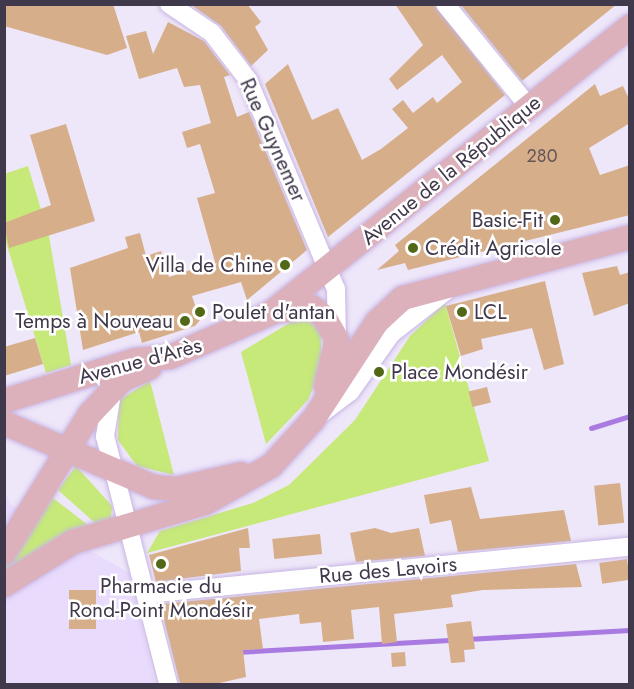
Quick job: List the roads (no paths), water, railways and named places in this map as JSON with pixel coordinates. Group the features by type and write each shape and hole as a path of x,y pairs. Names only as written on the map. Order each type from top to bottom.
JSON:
{"main road":[{"name":"Avenue de la République","path":"271,313 630,26"},
{"path":"4,585 73,542 126,524 205,503 271,465 313,420 389,309 424,290 630,237"},
{"path":"271,313 312,307 337,340 313,420"},
{"name":"Avenue d'Arès","path":"4,401 136,360 170,357 271,313"},
{"path":"4,553 69,449 114,388 170,357"},
{"path":"4,423 154,487 177,489 271,465"}],"street":[{"path":"445,4 529,107"},
{"name":"Rue Guynemer","path":"169,5 212,33 248,80 327,270"},
{"path":"327,270 336,289 337,340"},
{"path":"114,388 104,426 111,470 147,594 168,684"},
{"name":"Rue des Lavoirs","path":"147,594 630,547"}],"waterway":[{"path":"591,428 630,416"},
{"path":"467,639 630,630"},
{"path":"236,652 454,640"}],"place":[{"name":"Basic-Fit","path":"555,220"},
{"name":"Crédit Agricole","path":"413,248"},
{"name":"Villa de Chine","path":"285,265"},
{"name":"Poulet d'antan","path":"200,312"},
{"name":"LCL","path":"462,312"},
{"name":"Temps à Nouveau","path":"185,321"},
{"name":"Place Mondésir","path":"379,372"},
{"name":"Pharmacie du Rond-Point Mondésir","path":"161,564"}]}
